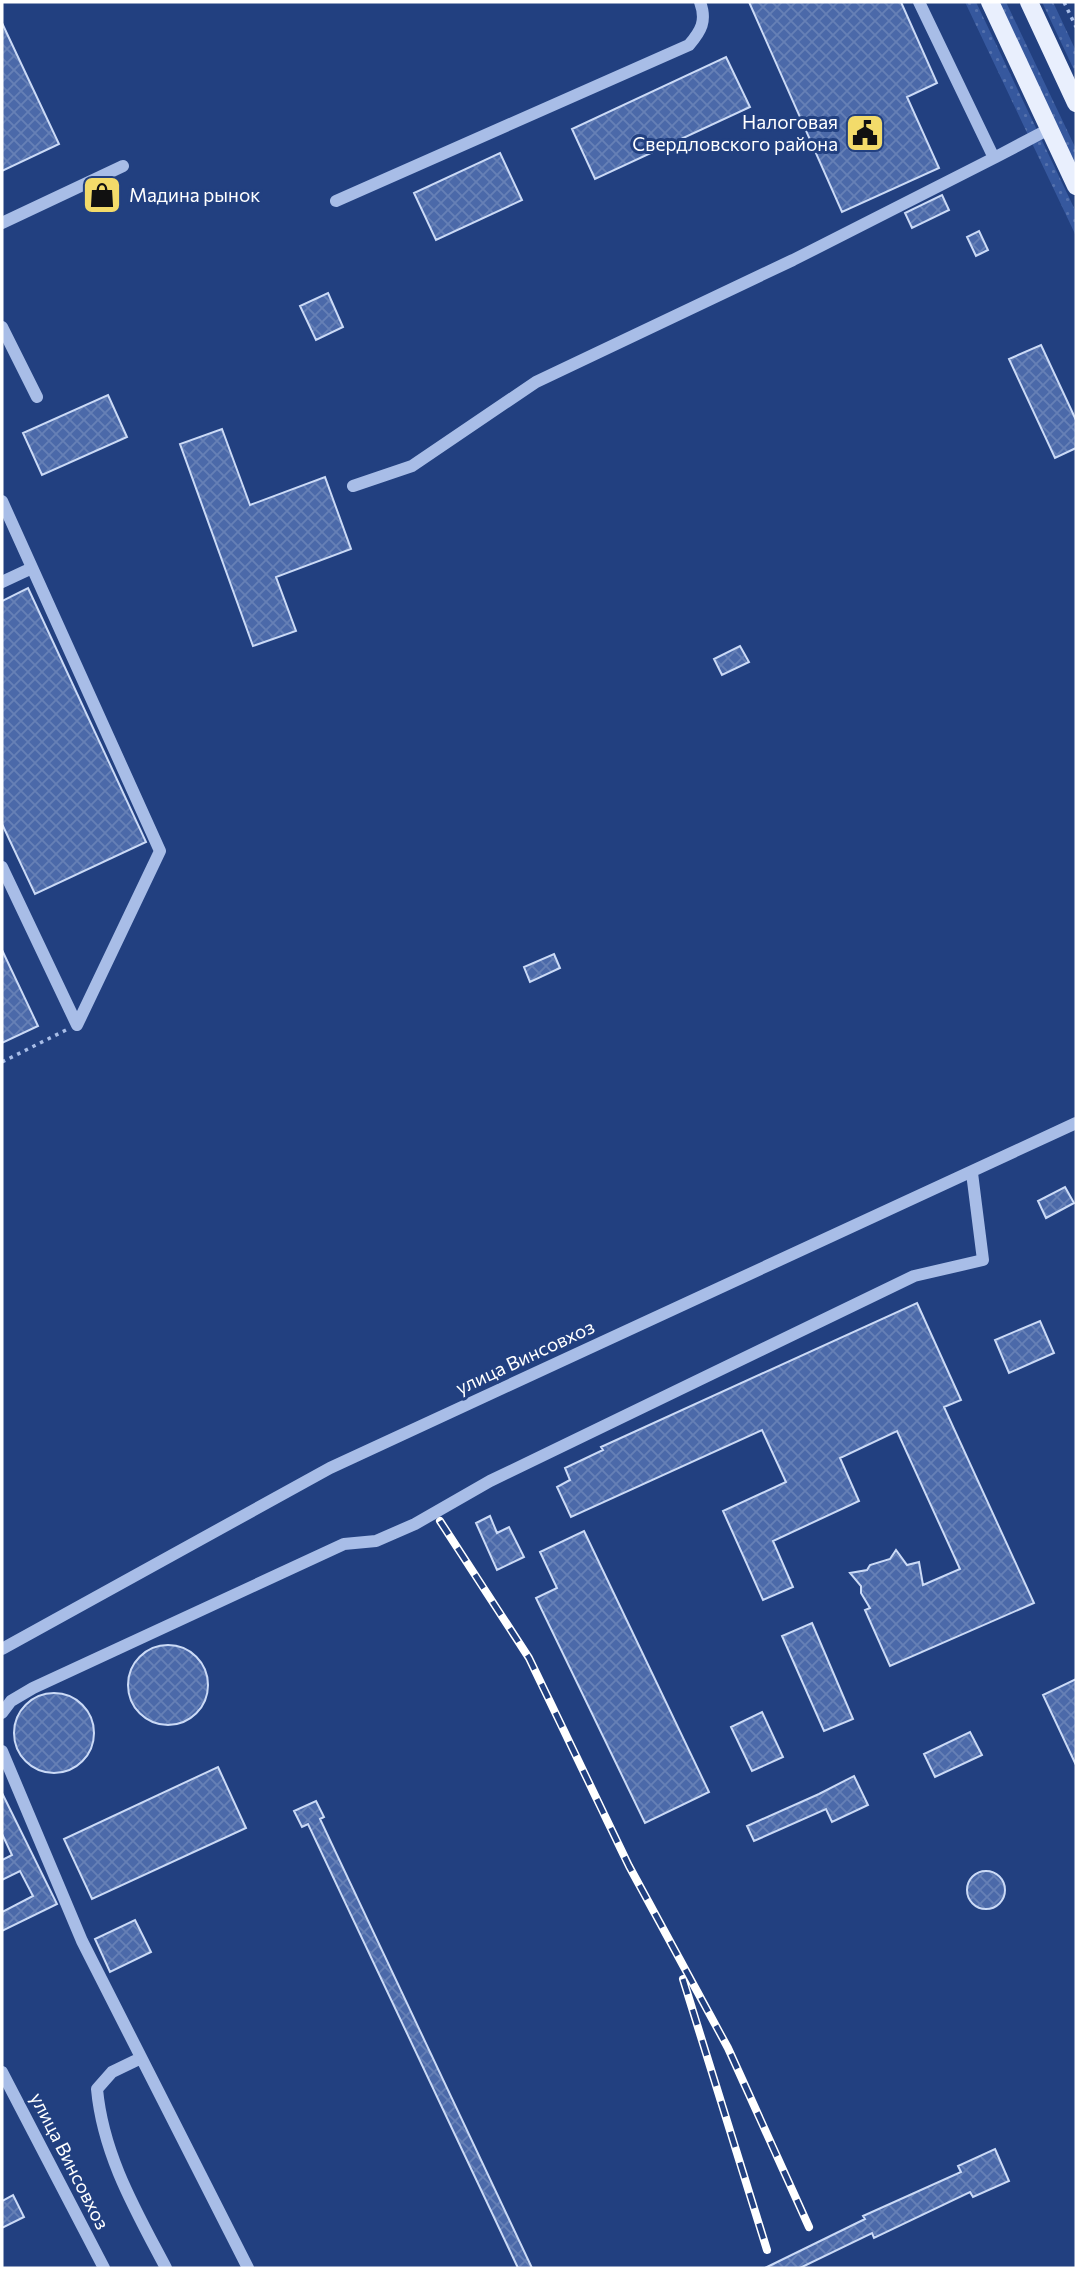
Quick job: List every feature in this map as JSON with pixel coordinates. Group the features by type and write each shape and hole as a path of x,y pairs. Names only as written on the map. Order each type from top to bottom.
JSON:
{"main road":[{"path":"990,2 1076,186"},
{"path":"1029,2 1076,103"}],"street":[{"path":"336,201 690,46 703,28 700,2"},
{"path":"919,2 994,158"},
{"path":"353,486 412,466 536,382 793,260 1049,129"},
{"path":"2,223 123,166"},
{"path":"2,327 37,397"},
{"path":"2,501 160,851 77,1025"},
{"path":"2,582 33,568"},
{"path":"2,867 77,1025"},
{"name":"улица Винсовхоз","path":"2,1649 330,1468 1076,1123"},
{"path":"2,1713 11,1701 33,1688 344,1544 376,1541 415,1524 490,1481 914,1276 983,1260 972,1173"},
{"path":"2,1751 82,1941 248,2268"},
{"path":"141,2058 112,2072 97,2089 99,2119 110,2155 166,2268"},
{"name":"улица Винсовхоз","path":"2,2072 103,2268"}],"path":[{"path":"1064,2 1076,27"},
{"path":"2,1062 77,1025"}],"shaded area":[{"path":"965,2 976,2 1076,212 1076,236"},
{"path":"995,2 1006,2 1076,149 1076,173"},
{"path":"1042,2 1053,2 1076,51 1076,74"}],"building":[{"name":"Налоговая Свердловского района","path":"749,2 901,2 937,83 907,97 939,168 842,212"},
{"path":"2,23 59,144 2,171"},
{"path":"726,57 750,107 595,179 572,129"},
{"path":"500,153 522,200 436,240 414,193"},
{"path":"942,195 949,210 912,228 905,213"},
{"path":"979,231 988,250 976,256 967,237"},
{"path":"328,293 343,327 316,340 300,306"},
{"path":"1041,345 1076,420 1076,448 1055,458 1009,359"},
{"path":"108,395 127,437 42,475 23,433"},
{"path":"222,429 250,505 325,477 351,549 276,577 296,631 253,646 180,444"},
{"path":"28,588 146,842 35,894 2,824 2,601"},
{"path":"740,646 749,662 722,675 714,659"},
{"path":"2,950 38,1026 2,1043"},
{"path":"554,954 560,968 530,982 524,967"},
{"path":"1065,1187 1074,1203 1046,1218 1038,1201"},
{"path":"917,1303 961,1400 944,1407 1034,1603 890,1666 865,1610 870,1608 861,1593 861,1586 850,1573 867,1570 870,1565 890,1559 896,1550 907,1565 919,1562 923,1585 960,1569 897,1431 840,1458 859,1501 773,1541 793,1587 763,1600 723,1511 786,1482 762,1430 571,1517 557,1487 570,1480 565,1468 603,1450 601,1447"},
{"path":"1040,1321 1054,1353 1009,1373 995,1340"},
{"path":"490,1516 497,1533 509,1527 524,1557 497,1570 476,1523"},
{"path":"584,1531 709,1792 645,1823 536,1598 557,1588 540,1552"},
{"path":"812,1623 853,1719 824,1731 782,1636"},
{"path":"168,1645 183,1648 196,1657 205,1670 208,1685 205,1700 196,1713 183,1722 168,1725 153,1722 140,1713 131,1700 128,1685 131,1670 140,1657 153,1648"},
{"path":"1076,1679 1076,1765 1043,1695"},
{"path":"54,1693 69,1696 82,1705 91,1718 94,1733 91,1748 82,1761 69,1770 54,1773 39,1770 26,1761 17,1748 14,1733 17,1718 26,1705 39,1696"},
{"path":"762,1712 783,1757 752,1771 731,1727"},
{"path":"970,1732 982,1755 935,1777 924,1754"},
{"path":"218,1767 246,1828 92,1899 64,1839"},
{"path":"854,1776 868,1805 832,1822 826,1809 754,1841 747,1826"},
{"path":"2,1793 57,1904 2,1931 2,1912 33,1896 20,1871 2,1880 2,1860 12,1855 2,1834"},
{"path":"316,1801 324,1817 320,1819 532,2268 518,2268 308,1824 302,1827 294,1811"},
{"path":"986,1871 999,1877 1005,1890 999,1903 986,1909 973,1903 967,1890 973,1877"},
{"path":"135,1920 151,1952 110,1972 95,1939"},
{"path":"995,2149 1009,2181 973,2197 970,2192 874,2238 872,2233 800,2268 765,2268 865,2219 863,2216 961,2172 958,2166"},
{"path":"13,2195 24,2217 2,2228 2,2201"}],"railway":[{"path":"440,1521 529,1658 629,1866 728,2048 809,2227"},
{"path":"683,1979 767,2250"}],"place":[{"name":"Налоговая Свердловского района","path":"865,133"},
{"name":"Мадина рынок","path":"102,195"}]}
